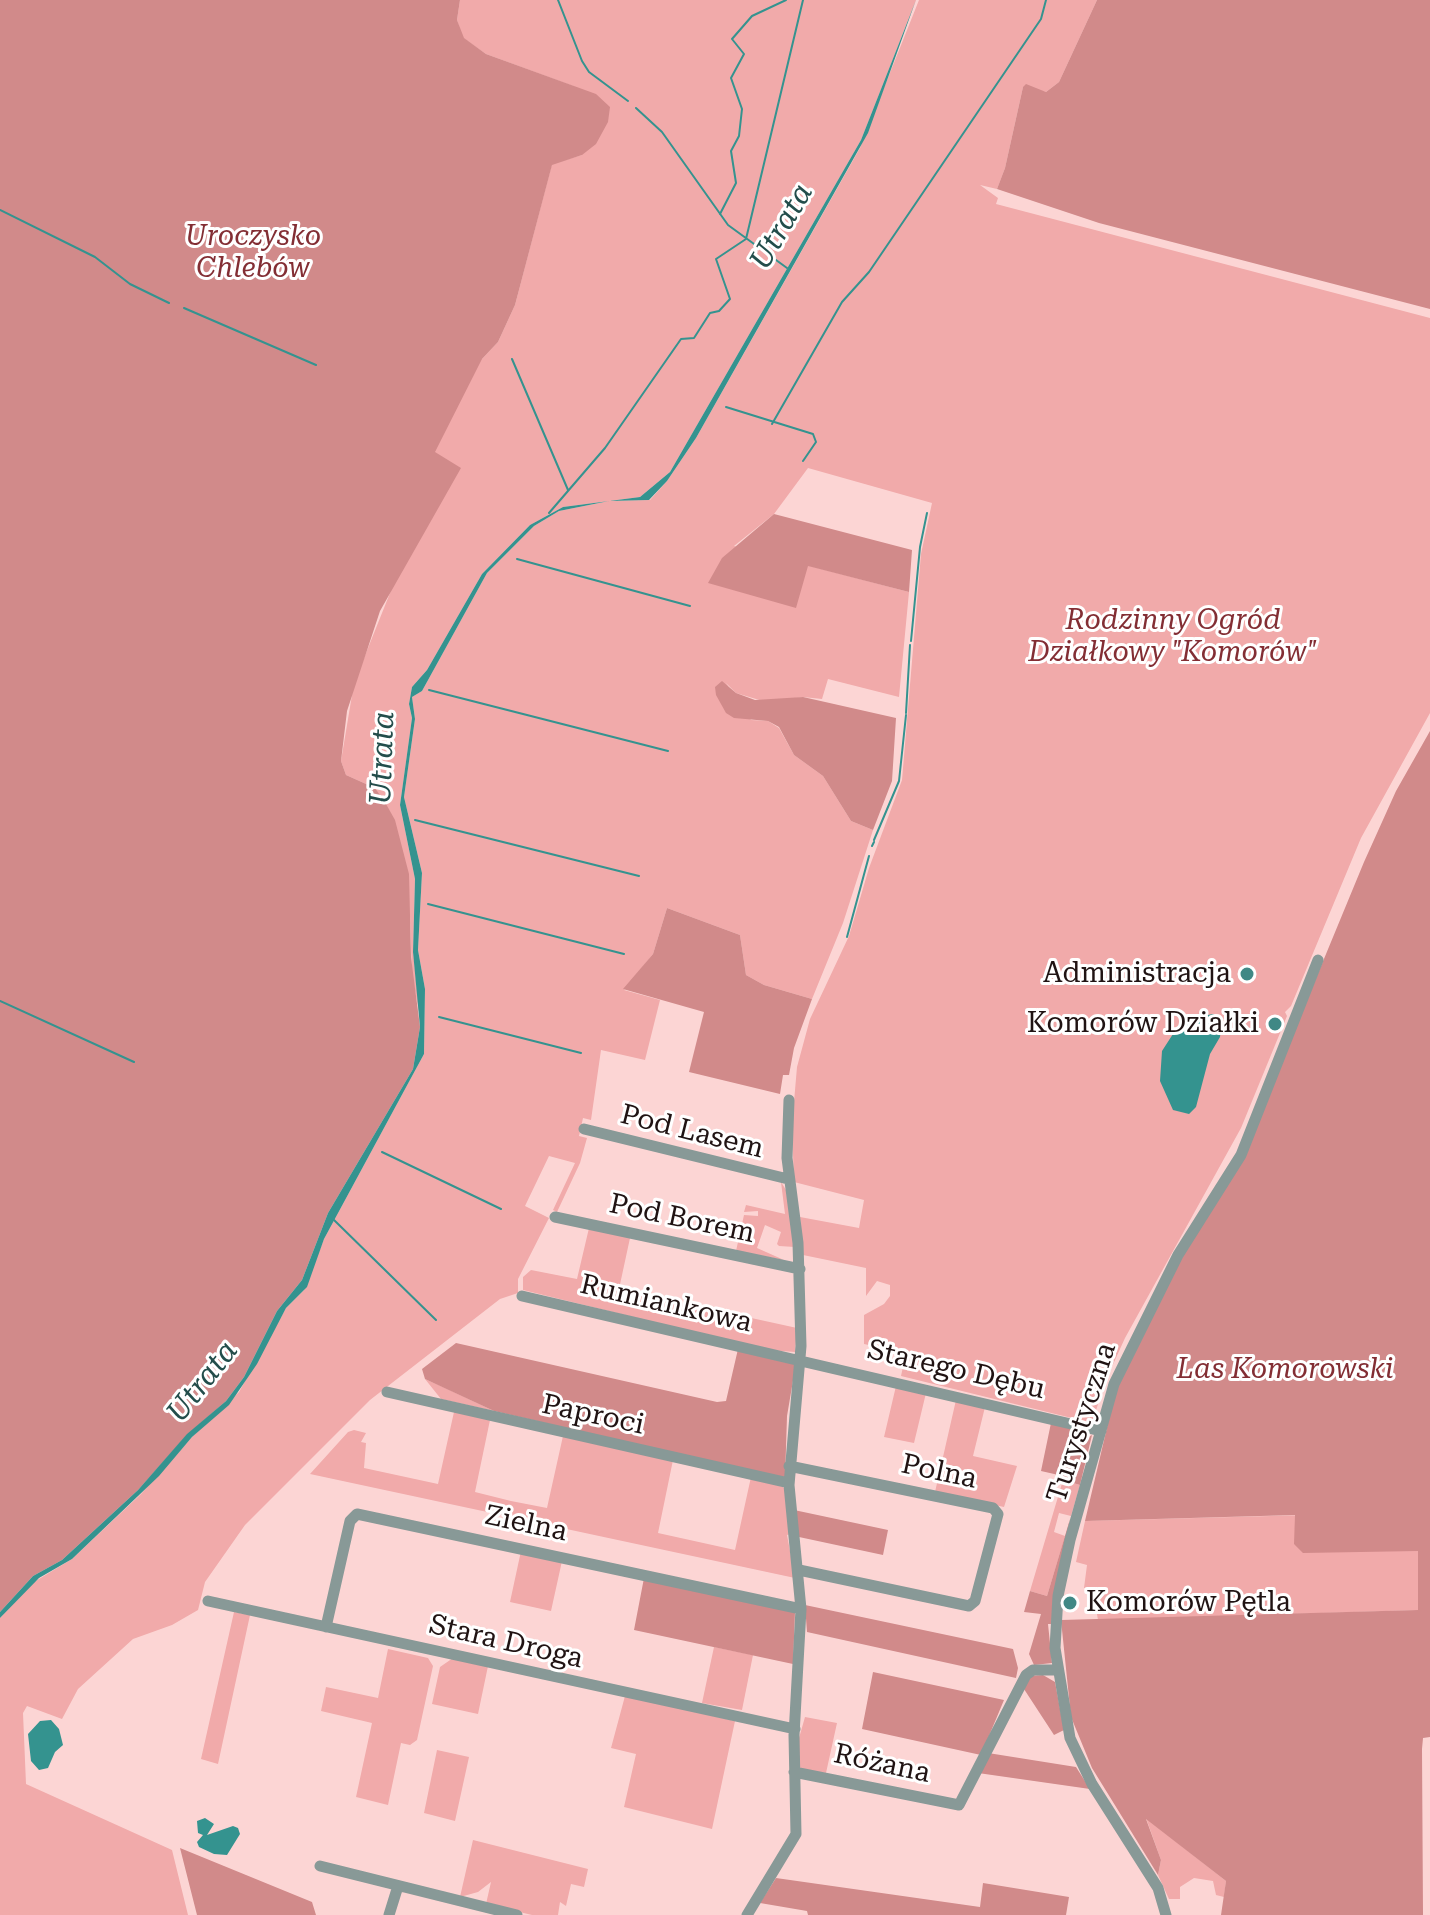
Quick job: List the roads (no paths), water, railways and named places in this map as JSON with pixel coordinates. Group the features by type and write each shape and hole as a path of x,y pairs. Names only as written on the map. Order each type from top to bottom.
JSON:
{"street":[{"name":"Turystyczna","path":"1166,1915 1158,1888 1095,1789 1076,1753 1065,1717 1057,1670 1054,1628 1061,1580 1114,1384 1178,1255 1241,1155 1318,960"},
{"path":"747,1915 795,1840 795,1729 801,1609 789,1466 800,1358 800,1269 788,1179 789,1100"},
{"name":"Pod Lasem","path":"584,1129 788,1179"},
{"name":"Pod Borem","path":"555,1217 800,1269"},
{"name":"Rumiankowa","path":"522,1296 800,1358"},
{"name":"Starego Dębu","path":"800,1358 1101,1431"},
{"name":"Paproci","path":"387,1392 789,1483"},
{"name":"Polna","path":"789,1466 991,1508 998,1514 975,1601 969,1606 799,1570"},
{"name":"Zielna","path":"326,1627 350,1521 357,1514 801,1609"},
{"name":"Stara Droga","path":"208,1601 795,1729"},
{"name":"Różana","path":"794,1772 959,1805 1029,1672 1057,1670"},
{"path":"320,1866 517,1915"},
{"path":"389,1915 398,1886"},
{"path":"1166,1915 1176,1915"}],"water":[{"path":"916,0 868,133 696,438 667,481 649,500 609,501 640,497 670,472 861,140"},
{"path":"609,501 559,511 534,526 487,573 422,691 412,697 415,719 404,797 422,873 418,950 425,989 424,1054 324,1239 307,1287 286,1308 257,1364 229,1405 192,1437 159,1476 72,1559 39,1578 0,1618 0,1612 33,1576 62,1560 138,1490 187,1434 226,1401 244,1377 277,1311 302,1280 328,1213 413,1069 420,1027 413,952 415,879 400,805 412,718 409,704 412,687 427,670 482,574 530,525 563,507"},
{"path":"1213,1014 1222,1020 1220,1037 1210,1054 1196,1107 1189,1114 1173,1110 1160,1081 1162,1051 1182,1020"},
{"path":"51,1720 59,1729 63,1745 55,1752 48,1768 39,1770 31,1761 28,1734 40,1721"},
{"path":"205,1818 214,1824 207,1835 233,1826 238,1828 240,1834 227,1855 214,1854 199,1847 197,1842 203,1835 198,1833 197,1821"}],"waterway":[{"path":"558,0 589,72 628,101"},
{"path":"720,214 736,183 731,151 739,136 742,109 731,78 744,54 732,39 752,16 786,0"},
{"name":"Utrata","path":"549,513 605,448 681,339 694,338 710,313 719,311 730,299 716,259 746,239 803,0"},
{"path":"772,424 842,302 869,272 1041,19 1046,0"},
{"name":"Utrata","path":"636,108 662,132 728,225 787,268"},
{"path":"0,210 95,257 130,284 169,303"},
{"path":"184,308 316,365"},
{"path":"512,359 568,490"},
{"path":"726,407 813,434 816,442 803,461"},
{"path":"911,641 920,547 927,513"},
{"path":"517,559 690,606"},
{"path":"906,713 910,645"},
{"path":"429,690 668,751"},
{"path":"874,840 899,781 906,715"},
{"path":"415,820 639,876"},
{"path":"872,846 874,842"},
{"path":"847,937 869,856"},
{"path":"428,904 624,954"},
{"path":"0,1001 134,1062"},
{"path":"439,1017 581,1053"},
{"path":"382,1152 501,1209"},
{"path":"334,1220 436,1320"}],"place":[{"name":"Administracja","path":"1247,974"},
{"name":"Komorów Działki","path":"1275,1024"},
{"name":"Komorów Pętla","path":"1070,1603"}],"park label":[{"name":"Uroczysko Chlebów","path":"253,253"},
{"name":"Rodzinny Ogród Działkowy \"Komorów\"","path":"1173,637"},
{"name":"Las Komorowski","path":"1285,1370"}]}
